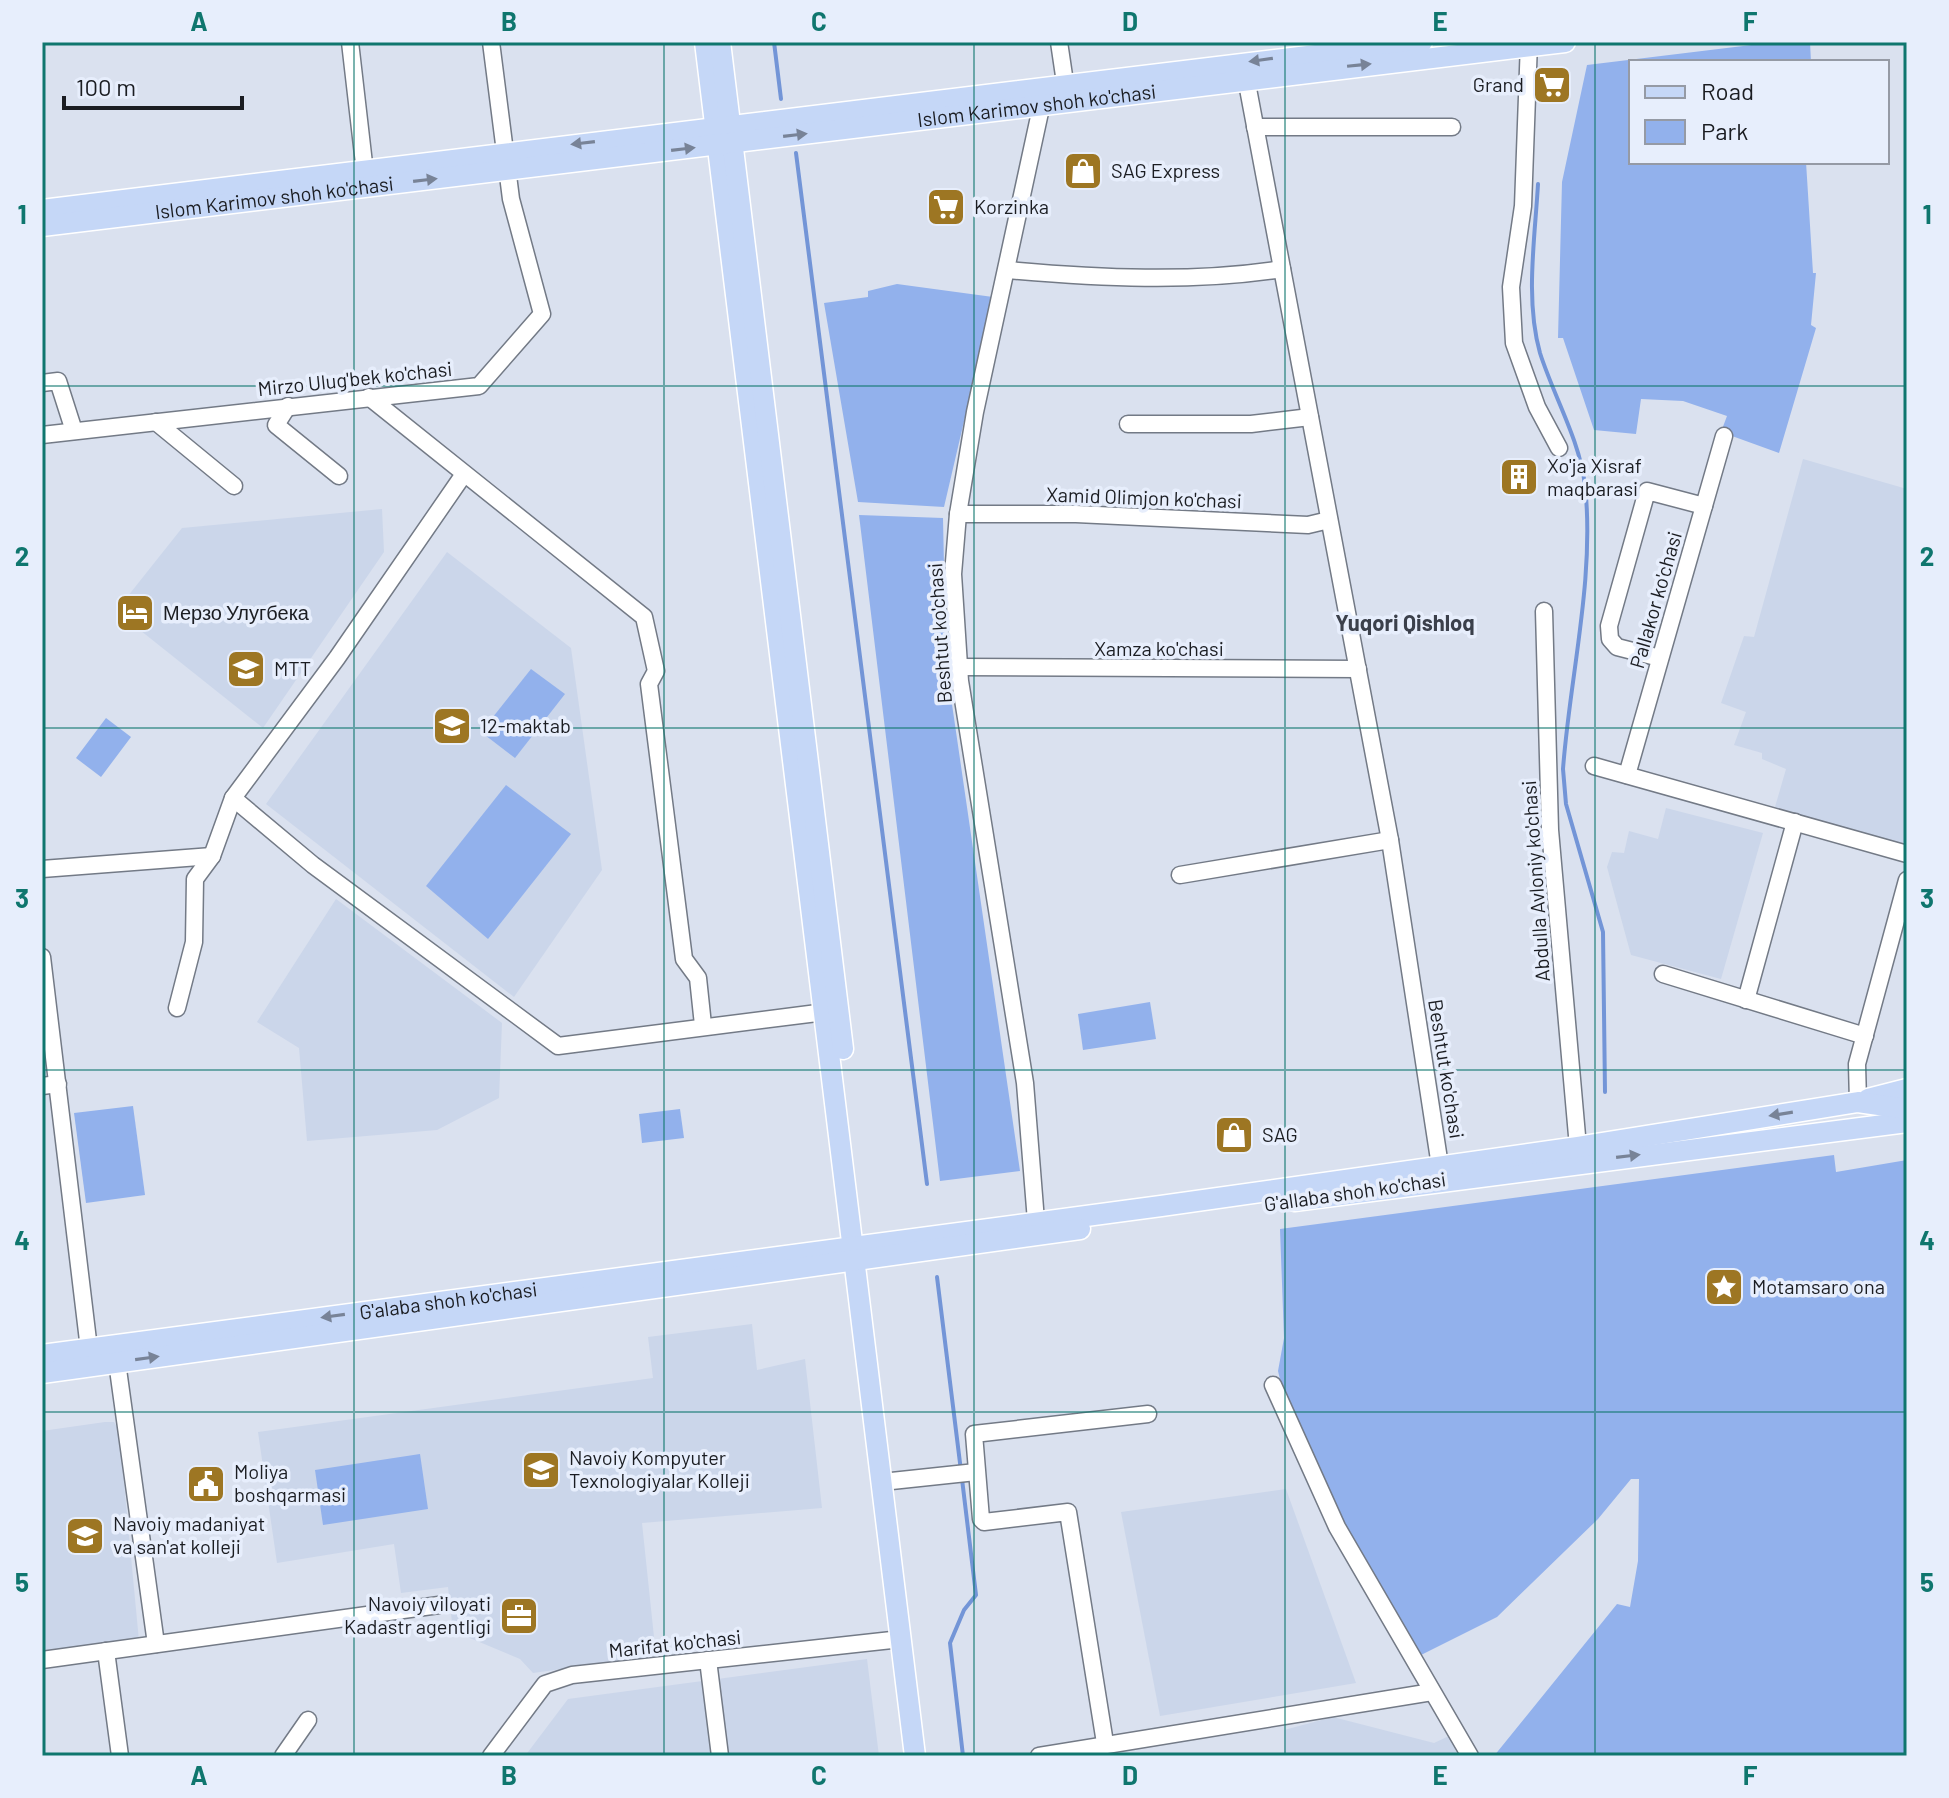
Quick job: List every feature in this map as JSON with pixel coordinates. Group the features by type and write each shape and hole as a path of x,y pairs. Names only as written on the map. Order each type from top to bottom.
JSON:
{"main road":[{"path":"705,42 724,135 888,1482 929,1756"},
{"path":"720,42 724,135"},
{"name":"Islom Karimov shoh ko'chasi","path":"42,210 506,162 1066,92 1301,56 1422,42"},
{"name":"Islom Karimov shoh ko'chasi","path":"724,135 1042,103 1066,92 1246,78 1301,56 1565,42"},
{"name":"Islom Karimov shoh ko'chasi","path":"42,226 366,178"},
{"path":"1858,1102 1907,1089"},
{"name":"G'allaba shoh ko'chasi","path":"805,1267 861,1250 1036,1221 1578,1147 1858,1102 1907,1109"},
{"name":"G'allaba shoh ko'chasi","path":"861,1250 1907,1122"},
{"name":"G'alaba shoh ko'chasi","path":"42,1355 861,1250"},
{"name":"G'alaba shoh ko'chasi","path":"42,1373 805,1267"},
{"path":"888,1482 901,1639 915,1756"}],"street":[{"path":"350,42 366,178"},
{"path":"491,42 506,162"},
{"path":"1059,42 1066,92"},
{"path":"1529,44 1523,206 1511,287 1514,343 1537,407 1559,448"},
{"name":"Beshtut ko'chasi","path":"1246,78 1390,840 1440,1166"},
{"name":"Beshtut ko'chasi","path":"1036,1221 1025,1083 959,667 953,574 958,514 975,412 1042,103"},
{"path":"1255,127 1452,127"},
{"name":"Mirzo Ulug'bek ko'chasi","path":"42,435 479,386 542,314 511,199 506,162"},
{"path":"1008,270 1150,277 1240,275 1282,269"},
{"path":"42,383 58,381 74,431"},
{"path":"369,397 644,617 656,671 649,684 684,959 698,978 703,1025"},
{"path":"288,406 276,425 339,476"},
{"path":"1128,424 1251,424 1310,417"},
{"path":"156,422 234,486"},
{"name":"Pallakor ko'chasi","path":"1627,775 1724,436"},
{"path":"177,1008 194,942 195,879 212,856 233,798 337,658 464,474"},
{"path":"1660,658 1617,647 1610,639 1609,626 1647,491 1704,506"},
{"name":"Xamid Olimjon ko'chasi","path":"958,514 1076,514 1308,525 1329,520"},
{"name":"Abdulla Avloniy ko'chasi","path":"1544,611 1550,830 1578,1147"},
{"name":"Xamza ko'chasi","path":"959,667 1358,669"},
{"path":"1594,766 1907,854"},
{"path":"233,798 313,865 558,1046 703,1025 832,1011"},
{"path":"1746,1000 1795,822"},
{"path":"1180,875 1390,840"},
{"path":"42,869 212,856"},
{"path":"1858,1102 1855,1078 1907,880"},
{"path":"42,957 50,1085 89,1349"},
{"path":"1663,974 1865,1036"},
{"path":"117,1362 156,1644"},
{"path":"1273,1385 1337,1527 1470,1756"},
{"path":"1105,1743 1068,1512 984,1522 974,1434 1148,1414"},
{"path":"888,1482 976,1472"},
{"path":"42,1660 439,1605"},
{"name":"Marifat ko'chasi","path":"491,1756 545,1684 572,1675 901,1639"},
{"path":"106,1651 120,1756"},
{"path":"708,1660 720,1756"},
{"path":"1039,1756 1432,1692"},
{"path":"283,1756 308,1720"}],"shaded area":[{"path":"1803,459 1907,489 1907,848 1775,807 1786,769 1762,759 1762,753 1734,745 1746,712 1721,703 1744,636 1754,637"},
{"name":"MTT","path":"382,509 384,552 263,728 116,611 182,528"},
{"name":"12-maktab","path":"447,552 571,648 602,870 514,997 266,804"},
{"path":"1666,808 1763,833 1721,979 1631,955 1607,867 1612,852 1624,853 1629,831 1658,839"},
{"path":"336,899 502,1023 499,1098 437,1130 307,1141 299,1048 257,1022"},
{"name":"Navoiy Kompyuter Texnologiyalar Kolleji","path":"752,1324 757,1370 805,1359 822,1508 642,1523 656,1656 533,1673 520,1659 453,1631 448,1587 401,1593 394,1544 277,1563 258,1432 653,1378 648,1337"},
{"name":"Navoiy madaniyat va san'at kolleji","path":"114,1422 119,1430 139,1641 42,1652 42,1431"},
{"path":"1286,1489 1356,1683 1160,1716 1121,1512"},
{"path":"867,1659 879,1756 525,1756 568,1699"},
{"path":"1333,1717 1434,1743 1449,1736 1458,1756 1284,1756 1284,1730"}],"green space":[{"path":"1776,42 1810,42 1811,60 1629,60 1629,164 1806,164 1813,273 1816,273 1811,325 1816,328 1779,453 1721,432 1727,416 1683,401 1641,399 1636,434 1594,430 1563,338 1558,338 1562,182 1587,65"},
{"path":"897,284 993,297 944,507 858,502 824,303 868,297 868,291"},
{"path":"859,515 943,518 946,663 1020,1171 940,1181"},
{"path":"531,669 565,694 515,758 481,732"},
{"path":"106,718 131,737 101,777 76,758"},
{"path":"506,785 571,834 488,939 426,886"},
{"path":"1150,1002 1156,1039 1083,1050 1078,1014"},
{"path":"133,1106 145,1195 86,1203 74,1113"},
{"path":"680,1109 684,1138 642,1143 639,1114"},
{"path":"1834,1155 1836,1172 1907,1160 1907,1756 1494,1756 1617,1604 1630,1607 1638,1561 1639,1479 1631,1479 1598,1519 1497,1617 1421,1655 1335,1516 1283,1392 1278,1371 1284,1338 1280,1229"},
{"path":"420,1454 428,1509 323,1525 315,1470"}],"waterway":[{"path":"774,42 781,99"},
{"path":"796,153 927,1184"},
{"path":"1538,184 1532,269 1535,333 1577,451 1585,485 1587,556 1563,769 1566,804 1603,932 1605,1092"},
{"path":"937,1277 961,1471"},
{"path":"962,1479 976,1595 964,1610 950,1643 963,1756"}],"place":[{"name":"Grand","path":"1552,85"},
{"name":"SAG Express","path":"1083,171"},
{"name":"Korzinka","path":"946,207"},
{"name":"Xo'ja Xisraf maqbarasi","path":"1519,477"},
{"name":"Мерзо Улугбека","path":"135,613"},
{"name":"MTT","path":"246,669"},
{"name":"12-maktab","path":"452,726"},
{"name":"SAG","path":"1234,1135"},
{"name":"Motamsaro ona","path":"1724,1287"},
{"name":"Navoiy Kompyuter Texnologiyalar Kolleji","path":"541,1470"},
{"name":"Moliya boshqarmasi","path":"206,1484"},
{"name":"Navoiy madaniyat va san'at kolleji","path":"85,1536"},
{"name":"Navoiy viloyati Kadastr agentligi","path":"519,1616"}],"district":[{"name":"Yuqori Qishloq","path":"1405,623"}]}
